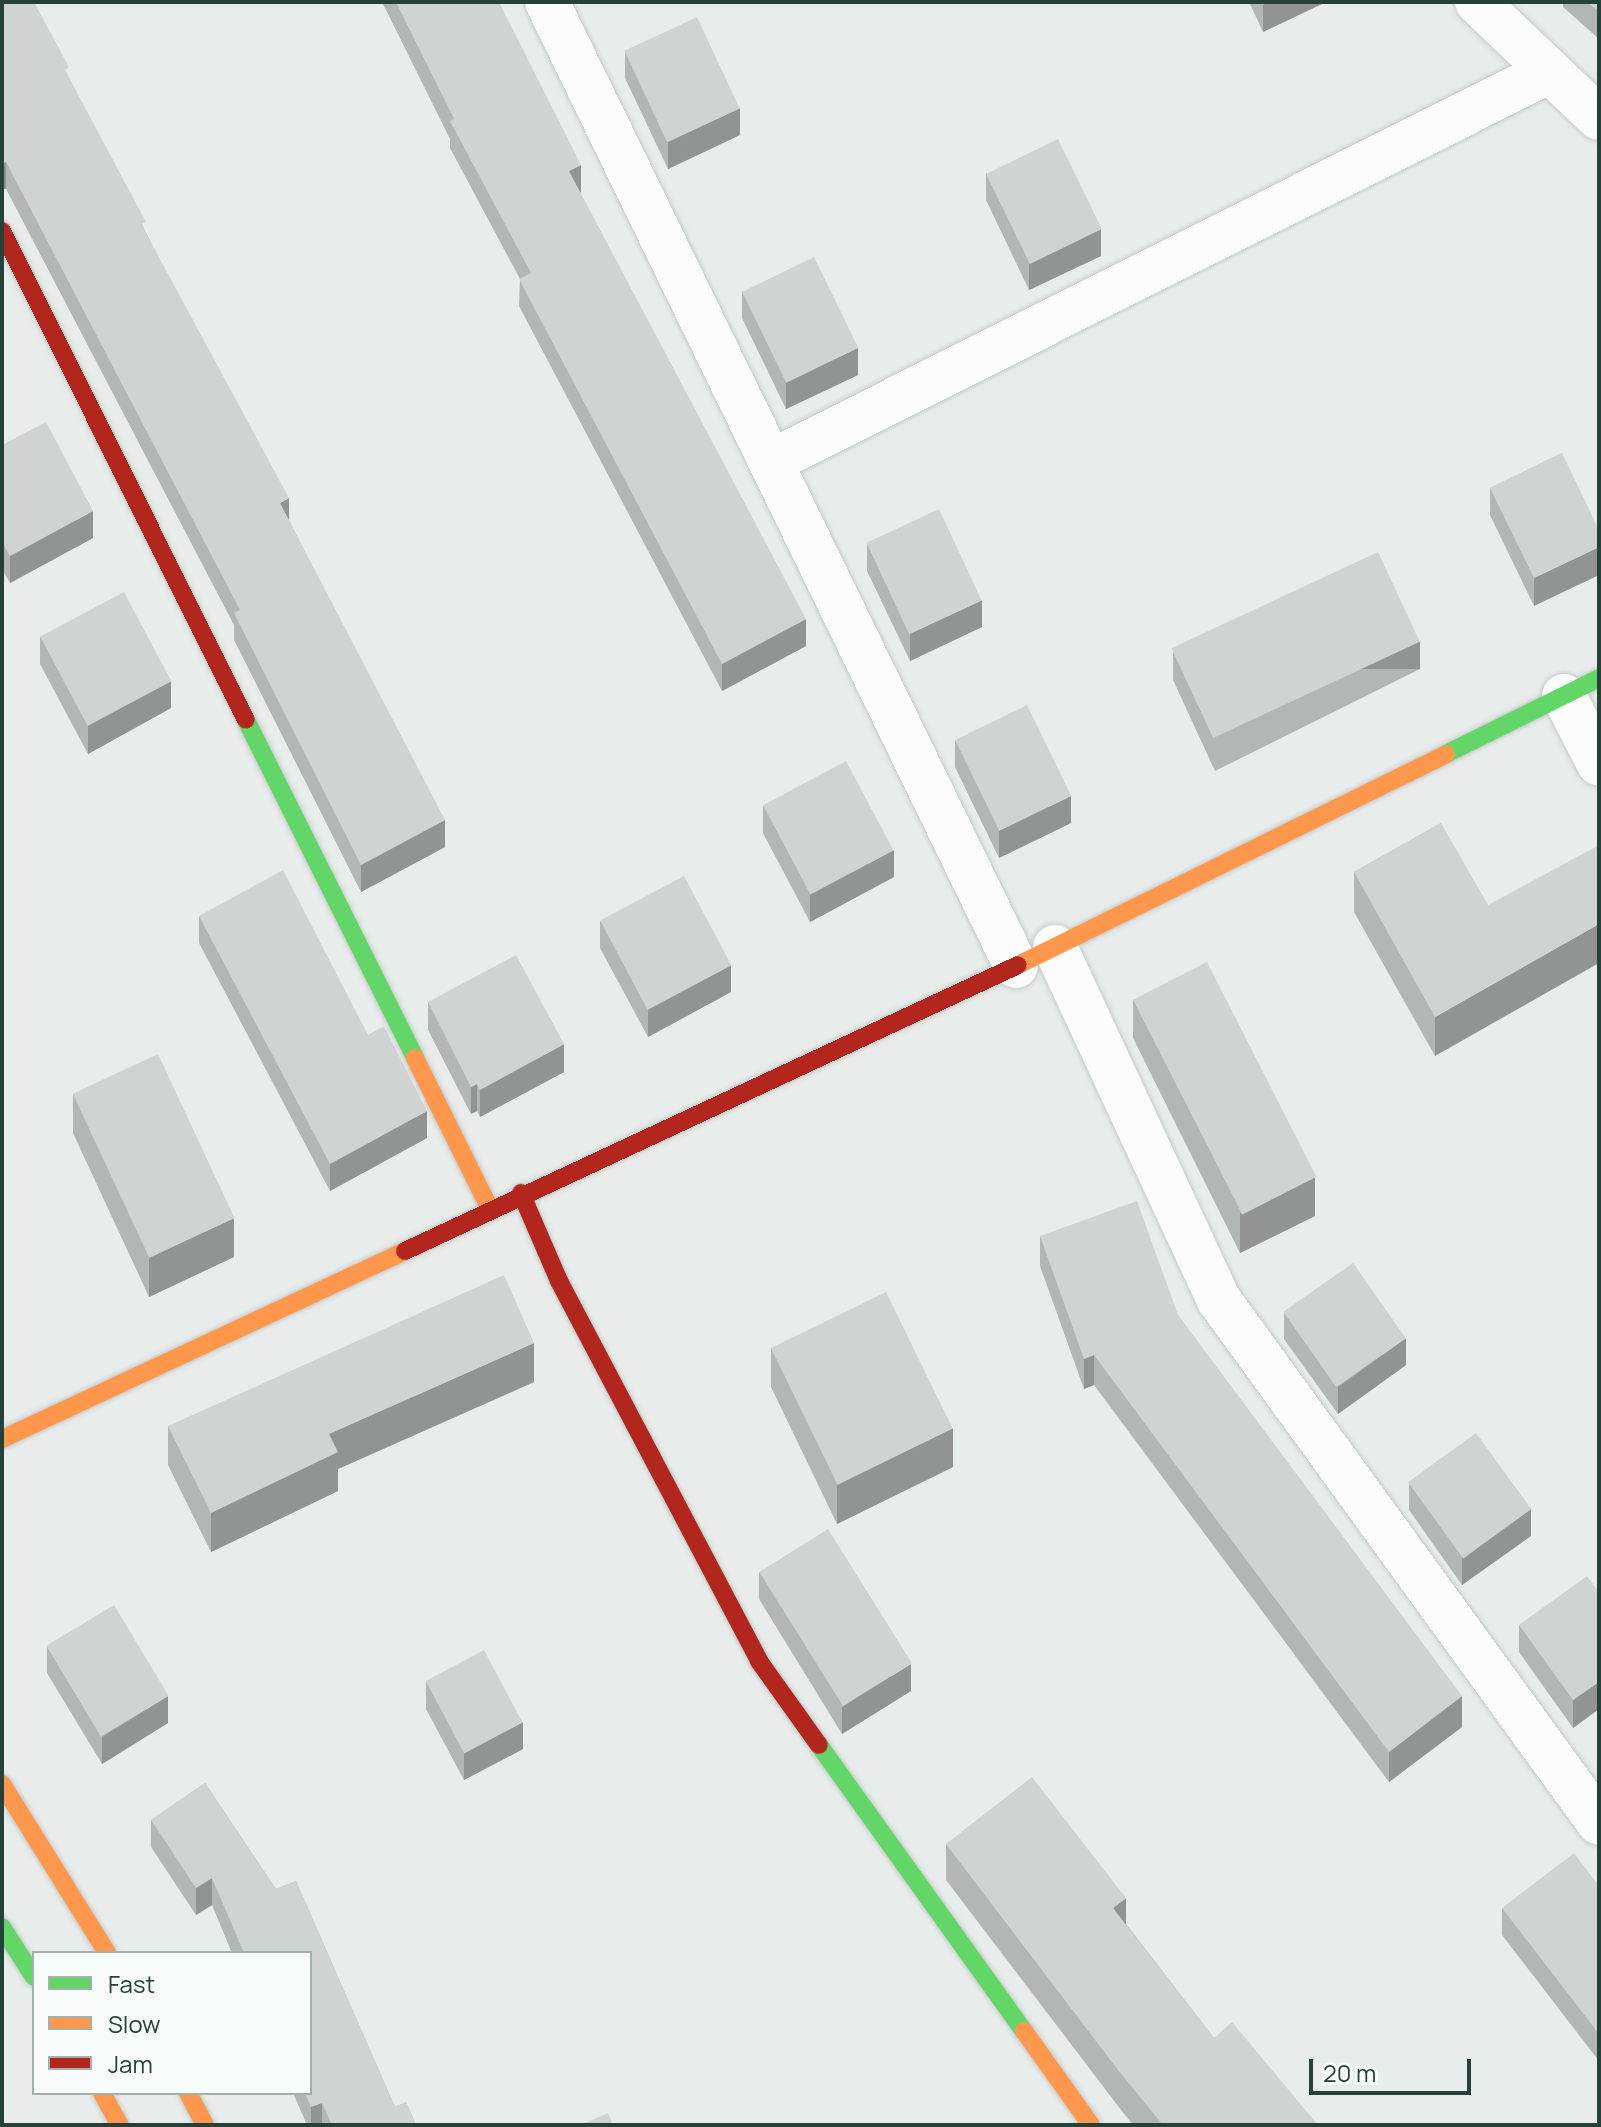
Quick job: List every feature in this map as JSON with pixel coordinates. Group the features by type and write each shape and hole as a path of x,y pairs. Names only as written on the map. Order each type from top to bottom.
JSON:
{"street":[{"path":"547,2 1016,966"},
{"path":"1477,2 1599,118"},
{"path":"772,461 1550,71"},
{"path":"2,231 489,1207"},
{"path":"2,1439 489,1207 1016,966 1581,687 1599,764"},
{"path":"1055,947 1219,1300 1599,1823"},
{"path":"521,1193 559,1281 759,1661 1091,2125"},
{"path":"2,1784 106,1951"},
{"path":"2,1927 32,1974"},
{"path":"103,2095 120,2125"},
{"path":"189,2095 205,2125"}],"building":[{"path":"2,2 34,2 69,67 65,70 146,222 141,224 289,498 280,503 445,820 361,865 234,613 240,610 6,162 2,164"},
{"path":"396,2 499,2 581,165 569,171 806,619 722,664 519,279 531,273 450,121 454,119"},
{"path":"1588,2 1599,2 1599,12"},
{"path":"697,17 740,109 667,142 624,51"},
{"path":"1058,139 1102,229 1030,264 986,174"},
{"path":"814,257 858,348 786,383 742,292"},
{"path":"46,422 93,511 10,556 2,542 2,445"},
{"path":"1562,453 1599,530 1599,547 1534,578 1490,488"},
{"path":"939,509 982,601 909,634 866,543"},
{"path":"1378,552 1420,642 1213,738 1171,648"},
{"path":"124,592 171,681 88,726 40,637"},
{"path":"1027,705 1071,796 999,831 955,740"},
{"path":"846,761 893,850 810,894 763,805"},
{"path":"1441,823 1488,905 1599,845 1599,924 1435,1017 1354,872"},
{"path":"283,870 368,1035 384,1026 427,1111 330,1164 199,916"},
{"path":"684,876 731,965 648,1010 600,921"},
{"path":"516,955 564,1044 480,1090 477,1084 471,1087 428,1002"},
{"path":"1207,962 1316,1177 1242,1214 1133,1000"},
{"path":"158,1054 234,1218 149,1258 73,1094"},
{"path":"1137,1201 1178,1315 1462,1696 1389,1752 1094,1355 1084,1359 1040,1236"},
{"path":"1353,1263 1406,1338 1336,1387 1283,1312"},
{"path":"504,1275 534,1343 329,1434 338,1452 211,1513 168,1426"},
{"path":"886,1292 953,1429 838,1485 771,1348"},
{"path":"1476,1433 1531,1509 1463,1558 1408,1482"},
{"path":"828,1529 912,1663 843,1706 759,1572"},
{"path":"1587,1576 1599,1592 1599,1682 1573,1700 1519,1625"},
{"path":"114,1605 169,1696 101,1737 46,1646"},
{"path":"484,1650 522,1722 464,1753 426,1681"},
{"path":"1032,1777 1126,1898 1113,1908 1214,2038 1232,2022 1318,2125 1163,2125 946,1844"},
{"path":"205,1783 276,1889 296,1881 395,2107 406,2102 416,2125 332,2125 322,2103 311,2107 306,2095 312,2095 312,1951 243,1951 212,1878 196,1888 151,1820"},
{"path":"1574,1853 1599,1886 1599,2034 1502,1908"},
{"path":"608,2113 613,2125 580,2125"}],"traffic: fast":[{"path":"1446,754 1599,678"},
{"path":"246,720 415,1058"},
{"path":"819,1745 1024,2031"},
{"path":"2,1927 32,1974"}],"traffic: slow":[{"path":"1018,965 1446,754"},
{"path":"415,1058 489,1207"},
{"path":"2,1439 405,1251"},
{"path":"2,1784 106,1951"},
{"path":"1024,2031 1091,2125"},
{"path":"103,2095 120,2125"},
{"path":"189,2095 205,2125"}],"traffic: jam":[{"path":"2,231 246,720"},
{"path":"405,1251 1018,965"},
{"path":"521,1193 559,1281 759,1661 819,1745"}]}
